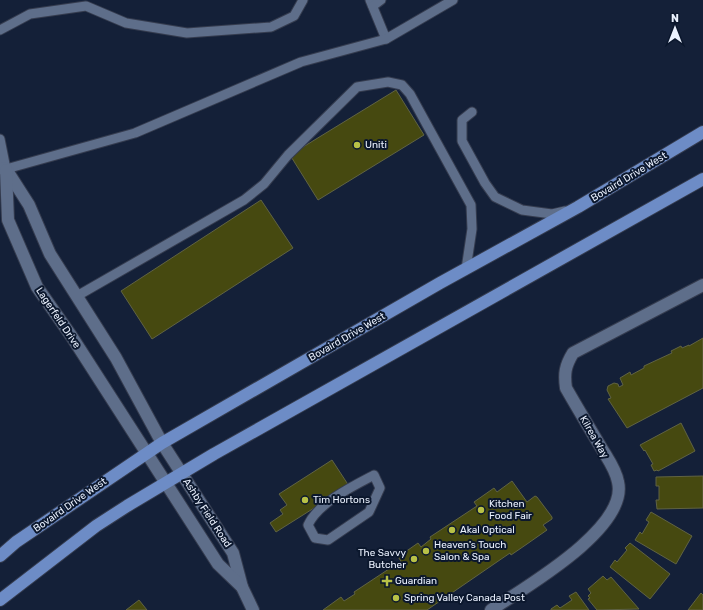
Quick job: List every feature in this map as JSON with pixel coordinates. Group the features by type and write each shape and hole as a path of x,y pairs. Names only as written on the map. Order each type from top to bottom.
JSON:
{"main road":[{"name":"Bovaird Drive West","path":"0,556 23,537 162,443 466,269 578,207 703,132"},
{"path":"0,600 96,526 181,474 703,179"}],"street":[{"path":"2,170 29,205 50,254 116,358 162,443"},
{"name":"Lagerfeld Drive","path":"2,170 8,220 37,287 72,336 146,454"},
{"name":"Kilrea Way","path":"490,610 568,559 612,512 618,499 619,485 615,472 566,388 564,375 566,365 573,354 703,285"},
{"name":"Ashby Field Road","path":"162,443 234,553 242,586 253,610"},
{"name":"Ashby Field Road","path":"146,454 167,483 218,564 242,586"}],"lane":[{"path":"0,30 30,14 89,3 126,23 187,33 271,27 294,16 303,0"},
{"path":"381,0 372,3 386,39"},
{"path":"0,139 2,170 135,133 301,62 386,39 453,0"},
{"path":"77,296 244,200 264,184 288,155 357,87 388,82 402,85 410,94 471,205 472,229 466,269"},
{"path":"472,112 462,120 462,141 484,183 495,197 522,210 552,214 578,207"},
{"path":"374,475 380,488 369,512 328,540 315,538 308,525 313,514 352,486 374,475"}],"building":[{"name":"Uniti","path":"396,90 424,135 318,200 290,155"},
{"path":"261,200 293,248 152,339 121,291"},
{"path":"703,338 703,388 627,428 608,399 611,398 607,390 608,386 614,383 618,384 619,387 623,385 620,378 630,372 631,375 644,368 644,366 672,353 671,351 681,346 682,348 689,346"},
{"path":"681,423 695,451 658,471 654,471 651,465 653,464 645,450 644,451 640,445"},
{"name":"Tim Hortons","path":"332,460 349,486 276,532 270,523 283,514 280,510 287,505 279,494"},
{"path":"703,476 703,508 657,509 656,500 659,500 659,486 656,486 656,477"},
{"path":"512,481 527,502 535,496 537,497 552,519 543,525 547,530 511,555 510,553 427,610 323,610 341,597 344,601 355,594 354,592 401,561 398,557 418,543 421,547 431,539 430,537 477,506 474,502 494,488 497,492"},
{"path":"651,512 692,536 676,564 635,540 640,532 642,534 649,522 646,520"},
{"path":"630,543 670,574 650,599 610,567 615,560 617,562 627,550 625,548"},
{"path":"603,576 607,580 611,577 639,609 597,610 588,599 590,598 588,596 591,593 588,589"},
{"path":"576,592 589,610 551,610 557,605 560,608 572,600 569,596"},
{"path":"701,593 703,595 703,610 688,610"},
{"path":"139,600 147,610 126,610"}],"place":[{"name":"Uniti","path":"357,145"},
{"name":"Tim Hortons","path":"305,500"},
{"name":"Kitchen Food Fair","path":"481,510"},
{"name":"Akal Optical","path":"452,530"},
{"name":"Heaven's Touch Salon & Spa","path":"426,551"},
{"name":"The Savvy Butcher","path":"414,559"},
{"name":"Guardian","path":"387,581"},
{"name":"Spring Valley Canada Post","path":"396,598"}]}
